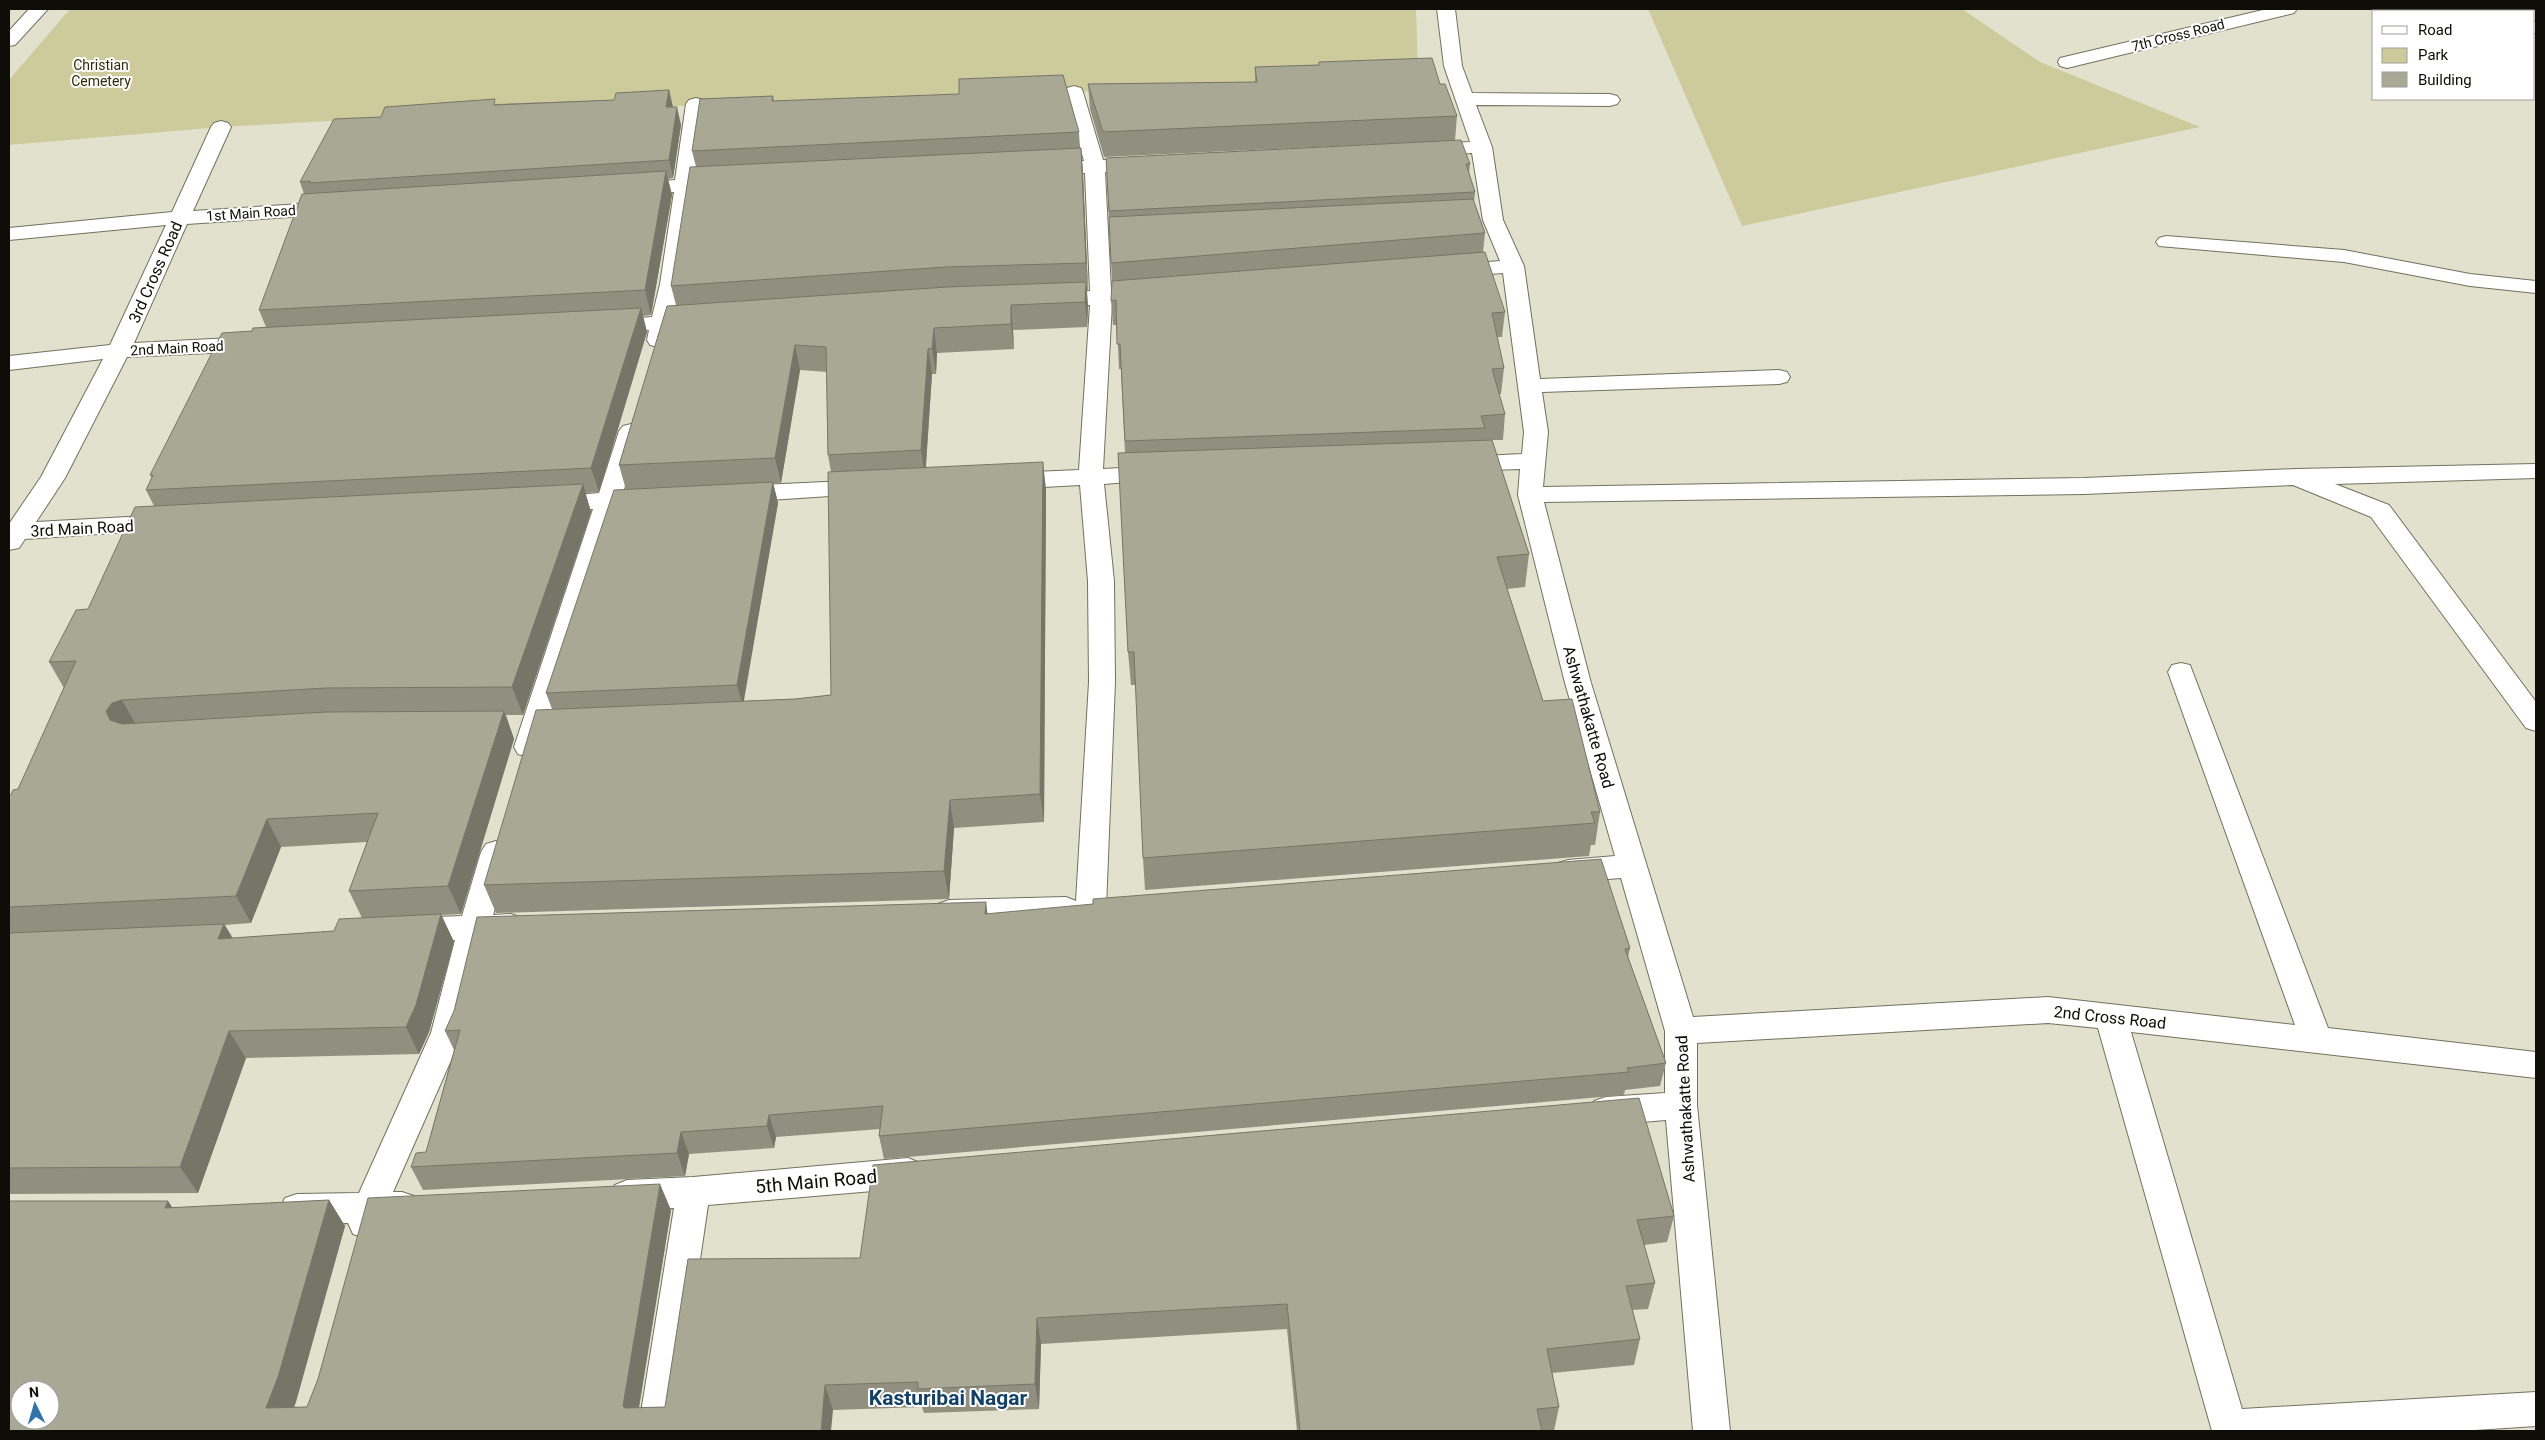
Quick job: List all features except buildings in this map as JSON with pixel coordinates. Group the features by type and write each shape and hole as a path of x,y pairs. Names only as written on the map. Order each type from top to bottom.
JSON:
{"street":[{"path":"9,42 39,9"},
{"name":"Ashwathakatte Road","path":"1446,9 1453,66 1482,147 1482,215 1513,266 1536,432 1530,495 1578,683 1634,866 1681,1031 1682,1105 1711,1431"},
{"name":"7th Cross Road","path":"2067,62 2288,9"},
{"path":"1074,92 1095,166 1108,234 1101,298 1091,477 1101,581 1102,682 1091,908"},
{"path":"1465,99 1610,100"},
{"path":"652,360 664,323 696,104"},
{"name":"3rd Cross Road","path":"11,536 53,478 119,351 221,127"},
{"path":"1402,151 1482,147"},
{"path":"1026,170 1164,163"},
{"path":"616,189 744,182"},
{"name":"1st Main Road","path":"9,234 180,218 349,207"},
{"path":"2166,242 2344,256 2470,280 2536,287"},
{"path":"1434,272 1513,266"},
{"path":"1035,300 1170,293"},
{"path":"584,327 723,319"},
{"name":"2nd Main Road","path":"9,363 119,351 268,343"},
{"path":"1529,386 1779,376"},
{"path":"520,774 610,500 638,407"},
{"path":"1436,464 1534,461"},
{"path":"1530,495 2084,486 2296,477 2536,471"},
{"path":"983,482 1179,474"},
{"path":"2296,477 2380,510 2536,721"},
{"path":"718,495 885,487"},
{"path":"531,504 669,497"},
{"name":"3rd Main Road","path":"11,536 184,522"},
{"path":"2181,672 2316,1040"},
{"path":"505,727 564,725"},
{"path":"359,1246 369,1209 447,1033 474,927 502,832"},
{"path":"1545,873 1634,866"},
{"path":"922,913 1121,906"},
{"path":"385,931 534,925"},
{"name":"2nd Cross Road","path":"1681,1031 2048,1010 2536,1065"},
{"path":"2110,1016 2229,1430 2536,1409"},
{"path":"1573,1114 1682,1105"},
{"name":"5th Main Road","path":"595,1197 693,1192 940,1170"},
{"path":"656,1431 693,1192"},
{"path":"272,1210 428,1206"}],"green space":[{"name":"Christian Cemetery","path":"70,9 1416,9 1418,74 1074,92 453,114 221,127 9,145 9,80"},
{"path":"1648,9 1962,9 2040,62 2200,127 1742,226"}],"district":[{"name":"Kasturibai Nagar","path":"948,1398"}]}
